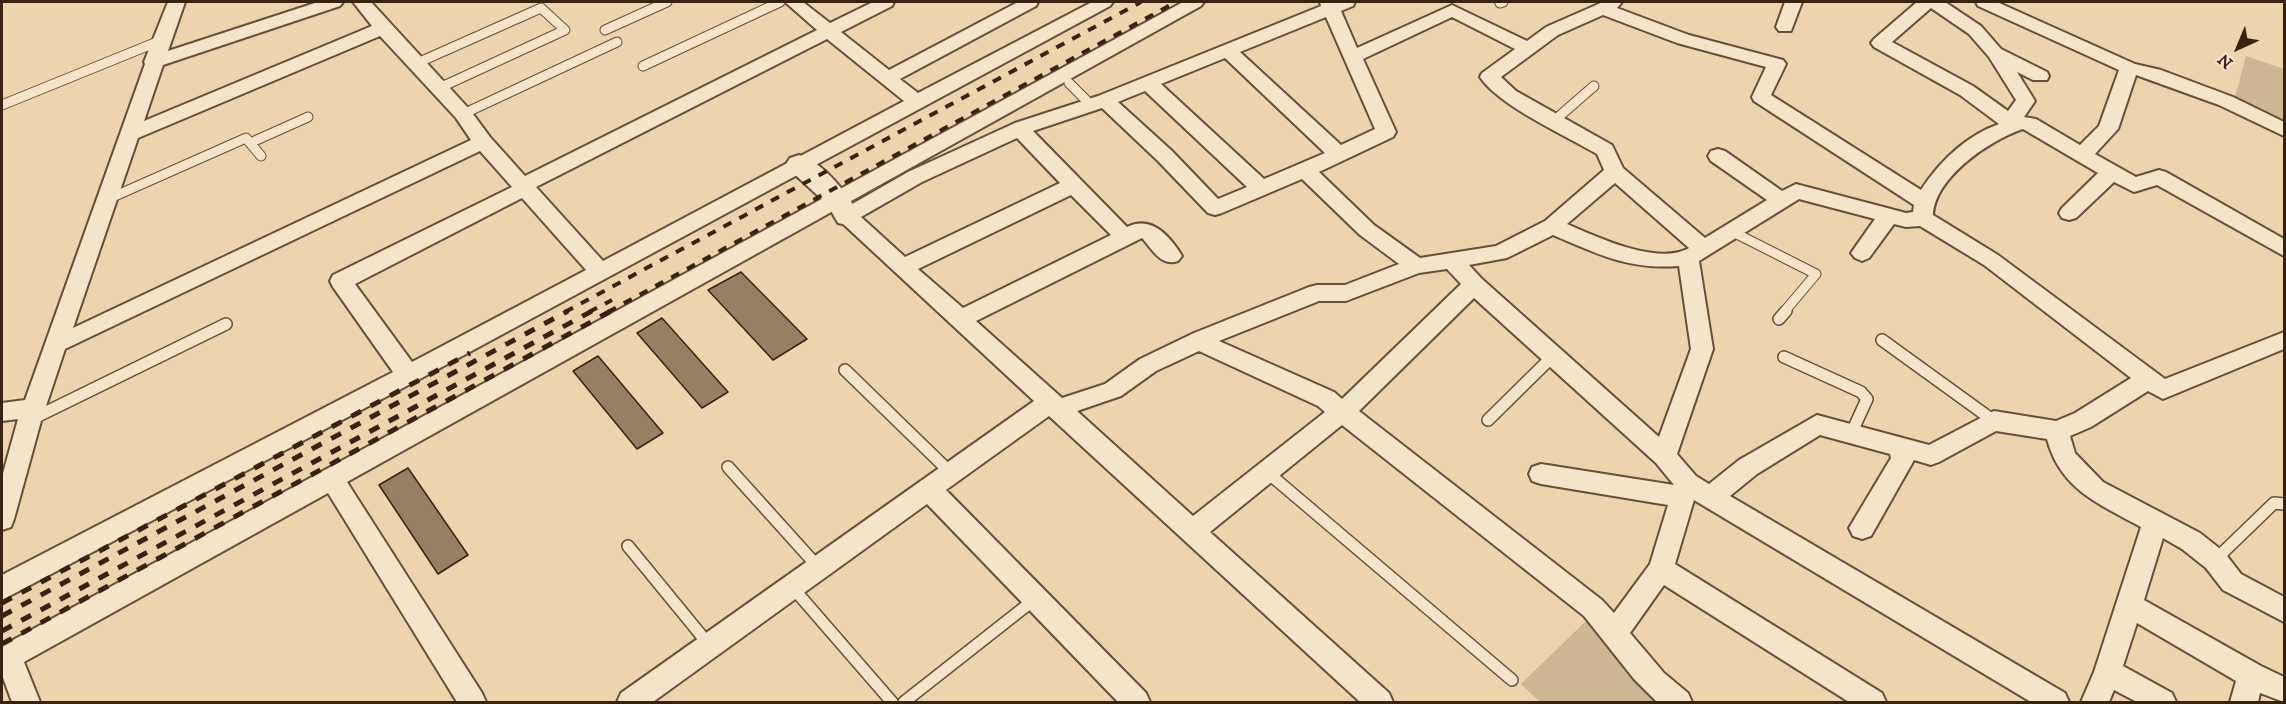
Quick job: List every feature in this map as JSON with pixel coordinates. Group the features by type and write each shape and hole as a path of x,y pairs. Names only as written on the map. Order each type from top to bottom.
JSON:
{"street":[{"path":"2,519 31,415 153,62 176,2"},
{"path":"153,62 334,2"},
{"path":"362,2 437,89 463,114 483,142 600,271"},
{"path":"793,2 917,102"},
{"path":"408,375 341,281 886,2"},
{"path":"888,78 1030,2"},
{"path":"2,588 408,375 1104,2"},
{"path":"26,702 5,658 331,477 842,207 1195,2"},
{"path":"1785,27 1793,2"},
{"path":"1984,2 2129,68 2154,74 2226,102 2284,130"},
{"path":"1922,3 1975,30 1995,53 2026,101 2016,113 2012,126 2001,114 1933,72 1880,43 1922,3"},
{"path":"842,207 915,177 1022,128 1098,102 1336,4 1353,57 1386,132 1305,170 1215,208 1165,156 1098,102"},
{"path":"1664,456 1702,349 1696,254 1615,172 1605,150 1509,95 1490,77 1552,31 1609,5 1683,39 1777,64 1761,97 1923,209 2163,390 2284,340"},
{"path":"1353,57 1452,10 1528,49"},
{"path":"128,135 383,28"},
{"path":"1227,50 1338,154"},
{"path":"1995,53 2040,76"},
{"path":"2083,154 2109,129 2129,68"},
{"path":"1147,82 1262,189"},
{"path":"1552,226 1621,255 1657,260 1696,254 1796,191 1906,220 1923,209 1962,152 1976,141 2022,123 2029,124 2083,154 2133,185 2159,177 2284,248"},
{"path":"1022,128 1024,134 1124,236"},
{"path":"57,343 68,340 483,142"},
{"path":"1718,156 1781,200"},
{"path":"799,164 959,320 1371,700"},
{"path":"1305,170 1367,230 1416,266"},
{"path":"631,702 951,473 1053,406 1113,390 1148,365 1202,339 1317,293 1346,293 1416,266 1500,253 1552,226 1615,172"},
{"path":"2069,213 2112,172"},
{"path":"903,267 1074,185"},
{"path":"1862,253 1884,225 1886,215"},
{"path":"959,320 1141,229 1147,230 1171,256"},
{"path":"1452,260 1474,285 1664,456 1684,490 1660,569 1615,632"},
{"path":"1191,532 1342,411 1474,285"},
{"path":"1202,339 1208,346 1326,399 1342,411 1593,608 1615,632 1661,692 1678,702"},
{"path":"1710,497 1748,467 1817,425 1932,455 1994,421 2057,430 2083,420 2147,380"},
{"path":"2,412 31,415"},
{"path":"2057,430 2064,458 2094,489 2191,541 2215,560 2232,582 2284,610"},
{"path":"1862,528 1903,459 1902,447"},
{"path":"1541,474 1684,490 1710,497 2055,702"},
{"path":"331,477 472,702"},
{"path":"929,489 1136,702"},
{"path":"2095,702 2108,672 2155,522"},
{"path":"1660,569 1872,702"},
{"path":"2129,605 2251,675 2284,690"},
{"path":"2108,672 2162,702"},
{"path":"2244,702 2251,675"}],"lane":[{"path":"605,30 667,2"},
{"path":"643,66 780,2"},
{"path":"415,64 541,8 565,30 437,89"},
{"path":"2,105 162,40"},
{"path":"463,114 617,42"},
{"path":"1069,82 1098,102"},
{"path":"1555,120 1594,86"},
{"path":"250,143 308,117"},
{"path":"105,200 246,138 261,156"},
{"path":"1733,232 1816,274 1779,319"},
{"path":"31,415 226,324"},
{"path":"1882,340 1994,421"},
{"path":"1488,420 1552,357"},
{"path":"1784,357 1861,392 1867,399 1851,434"},
{"path":"845,369 951,473"},
{"path":"728,467 820,568"},
{"path":"1267,472 1512,680"},
{"path":"2215,560 2274,503 2284,504"},
{"path":"628,546 710,646"},
{"path":"793,588 892,702"},
{"path":"904,702 1035,599"}],"shaded area":[{"path":"2246,56 2284,69 2284,127 2234,101"},
{"path":"1590,617 1662,702 1540,702 1521,684"}],"building":[{"path":"741,272 807,339 773,360 708,290"},
{"path":"662,318 728,392 702,408 637,333"},
{"path":"598,356 663,433 637,449 573,371"},
{"path":"408,468 468,555 438,574 379,485"}],"railway":[{"path":"565,312 1141,2"},
{"path":"608,312 1176,2"},
{"path":"589,312 612,300"},
{"path":"2,616 568,311"},
{"path":"2,631 592,311"},
{"path":"2,644 611,311"},
{"path":"2,603 470,353"}]}
